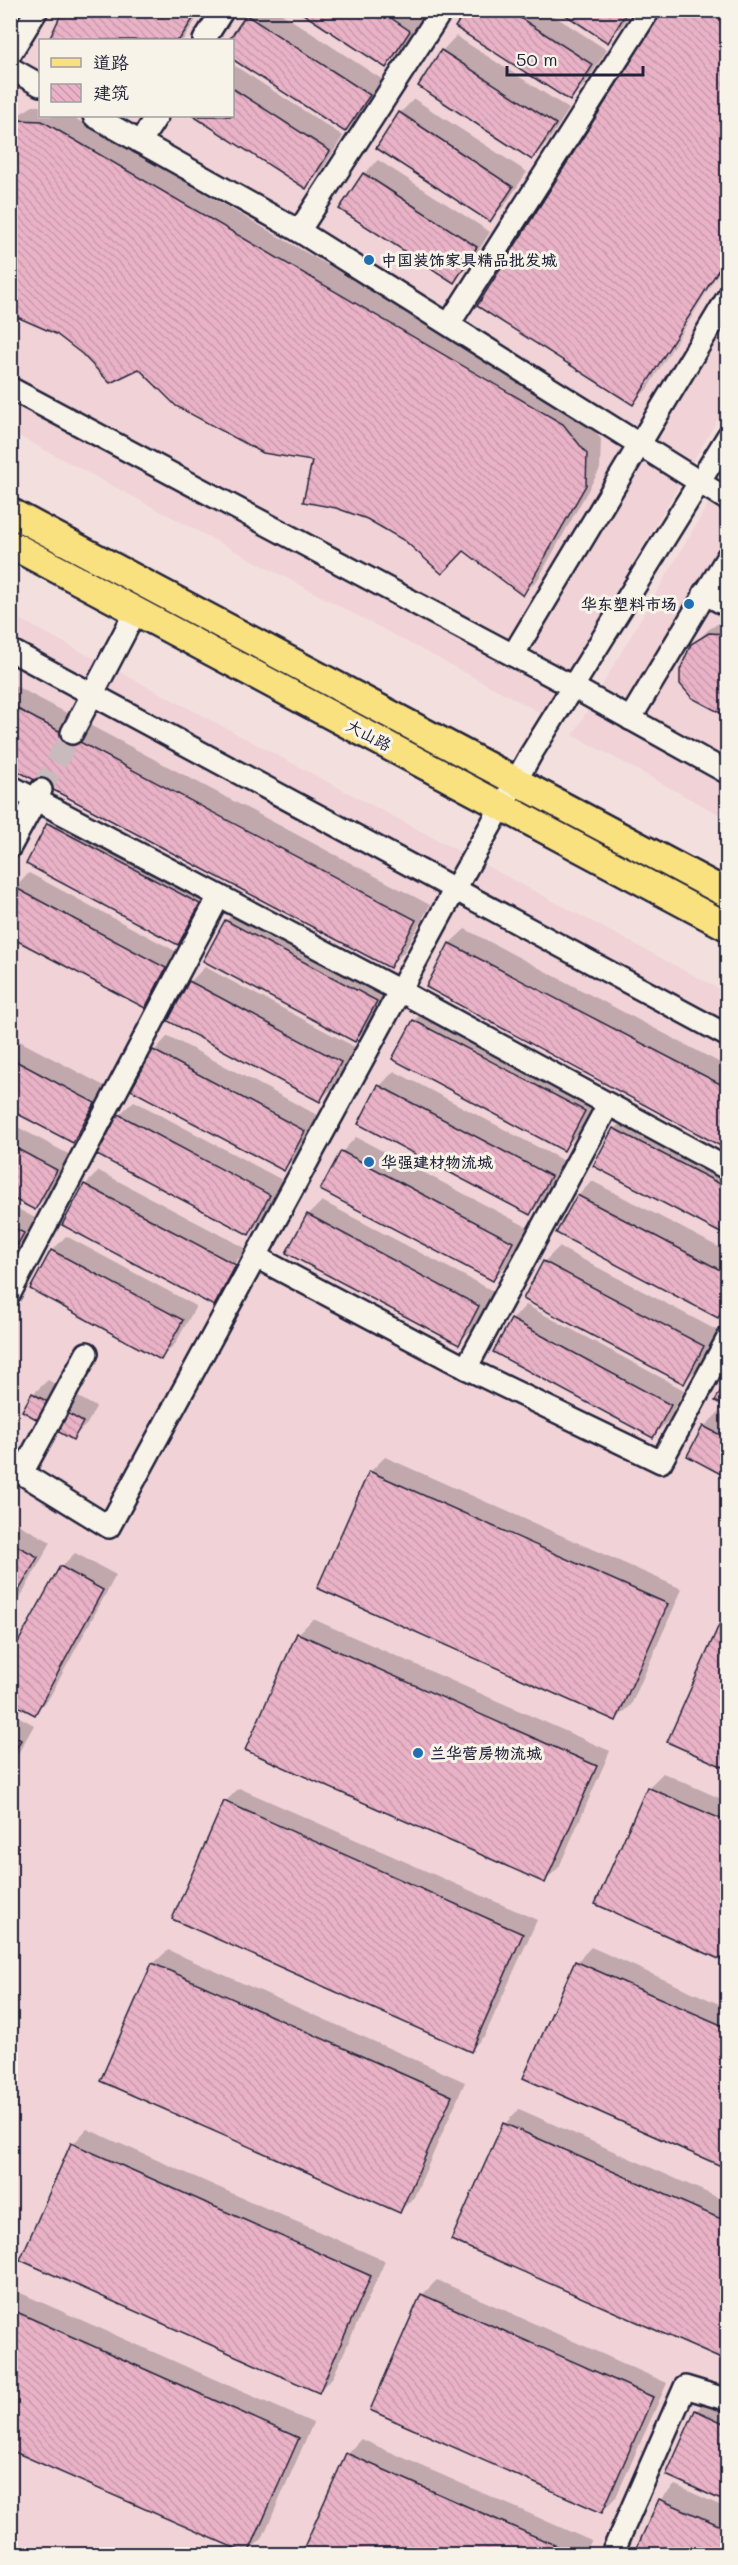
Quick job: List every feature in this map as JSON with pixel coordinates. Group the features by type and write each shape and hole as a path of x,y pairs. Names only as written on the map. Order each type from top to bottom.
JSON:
{"main road":[{"name":"大山路","path":"10,513 728,894"},
{"name":"大山路","path":"10,544 728,927"}],"street":[{"path":"10,54 38,10"},
{"path":"205,39 223,10"},
{"path":"299,231 442,10"},
{"path":"449,324 649,10"},
{"path":"10,68 39,84"},
{"path":"96,117 299,231 639,442 728,500"},
{"path":"141,142 156,117"},
{"path":"513,656 639,442 728,297"},
{"path":"10,388 573,687 728,773"},
{"path":"87,1353 16,1469 109,1527 455,889 504,806 531,754 728,436"},
{"path":"630,718 728,556"},
{"path":"704,593 728,606"},
{"path":"72,733 136,611"},
{"path":"10,650 728,1036"},
{"path":"10,786 39,795 219,896 400,991 728,1169"},
{"path":"10,847 39,795"},
{"path":"10,1293 219,896"},
{"path":"466,1368 608,1105"},
{"path":"256,1257 466,1368 661,1462 728,1338"},
{"path":"612,2554 685,2387 728,2400"}],"shaded area":[{"name":"中国装饰家具精品批发城","path":"10,11 727,11 727,404 543,714 11,432"},
{"name":"华东塑料市场","path":"727,472 727,819 573,735"},
{"path":"10,614 727,993 727,2554 11,2554"}],"building":[{"path":"63,10 199,10 180,39 49,39"},
{"path":"297,10 379,10 410,31 386,68"},
{"path":"466,10 508,10 593,65 570,101 455,27"},
{"path":"558,10 628,10 608,43"},
{"path":"663,10 728,10 728,255 633,405 477,306"},
{"path":"246,15 370,95 345,132 234,60 234,39 230,39"},
{"path":"441,50 556,124 532,160 418,86"},
{"path":"234,89 330,151 306,189 195,117 234,117"},
{"path":"399,112 513,187 490,222 376,148"},
{"path":"17,120 42,121 563,424 587,454 586,485 523,596 464,551 442,574 405,541 367,519 336,508 303,502 312,461 263,453 176,406 139,369 110,383 82,354 56,334 10,314 10,124"},
{"path":"363,173 477,247 454,283 339,209"},
{"path":"709,633 728,634 728,717 692,698 680,684 680,670 691,644"},
{"path":"10,705 416,920 390,968 10,767"},
{"path":"47,823 200,904 178,945 26,864"},
{"path":"14,887 166,968 145,1008 10,937 10,893"},
{"path":"225,920 377,1001 355,1042 203,961"},
{"path":"449,943 728,1088 728,1150 426,987"},
{"path":"189,981 341,1062 320,1102 168,1021"},
{"path":"413,1020 585,1111 564,1151 392,1059"},
{"path":"153,1050 305,1131 284,1171 131,1090"},
{"path":"10,1058 95,1103 73,1143 10,1110"},
{"path":"378,1085 551,1176 530,1215 358,1124"},
{"path":"118,1114 270,1195 249,1235 97,1155"},
{"path":"613,1128 728,1188 728,1237 593,1166"},
{"path":"10,1145 57,1170 35,1210 10,1197"},
{"path":"341,1151 513,1242 493,1281 320,1190"},
{"path":"84,1184 236,1265 214,1306 62,1225"},
{"path":"577,1195 728,1274 728,1299 718,1318 556,1233"},
{"path":"307,1214 479,1306 459,1345 286,1253"},
{"path":"10,1226 24,1233 10,1258"},
{"path":"51,1250 183,1320 161,1360 30,1289"},
{"path":"543,1261 704,1346 684,1384 523,1299"},
{"path":"511,1319 671,1405 653,1438 493,1352"},
{"path":"728,1377 728,1408 715,1401"},
{"path":"32,1393 83,1422 73,1440 22,1411"},
{"path":"703,1426 728,1439 728,1478 687,1456"},
{"path":"369,1471 668,1604 616,1721 317,1588"},
{"path":"10,1542 38,1557 10,1606"},
{"path":"60,1566 103,1590 35,1715 10,1702 10,1657"},
{"path":"719,1625 728,1628 728,1769 667,1742"},
{"path":"297,1633 597,1766 545,1883 245,1750"},
{"path":"10,1734 21,1740 10,1759"},
{"path":"647,1787 728,1822 728,1963 595,1904"},
{"path":"224,1801 523,1934 471,2052 172,1919"},
{"path":"575,1961 728,2028 728,2169 523,2078"},
{"path":"152,1963 452,2096 400,2213 100,2081"},
{"path":"503,2123 728,2222 728,2362 451,2240"},
{"path":"71,2143 371,2276 319,2393 20,2260"},
{"path":"421,2294 653,2397 602,2513 370,2410"},
{"path":"10,2309 299,2438 248,2554 10,2450"},
{"path":"695,2410 728,2425 728,2503 666,2475"},
{"path":"346,2453 575,2554 301,2554"},
{"path":"659,2499 728,2529 728,2554 634,2554"}],"tunnel":[{"path":"41,790 72,733"}],"place":[{"name":"中国装饰家具精品批发城","path":"369,260"},
{"name":"华东塑料市场","path":"689,604"},
{"name":"华强建材物流城","path":"369,1162"},
{"name":"兰华营房物流城","path":"418,1753"}]}
